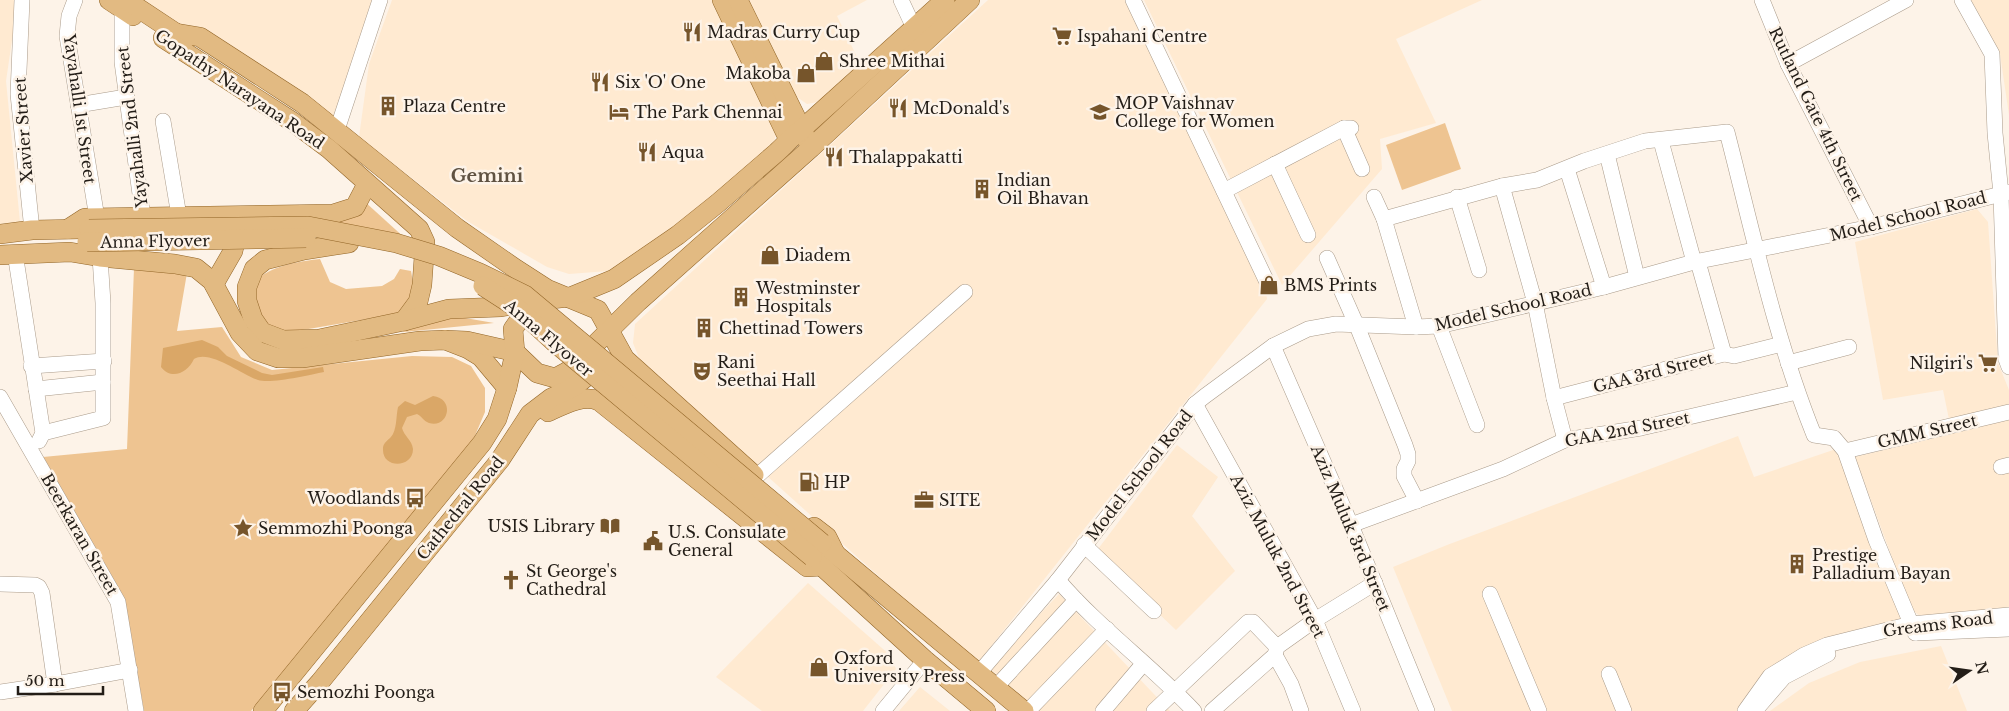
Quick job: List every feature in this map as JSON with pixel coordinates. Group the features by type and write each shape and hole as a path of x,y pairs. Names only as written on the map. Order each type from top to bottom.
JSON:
{"main road":[{"path":"722,0 794,134 811,148"},
{"path":"738,0 794,134"},
{"path":"349,243 304,250 265,260 254,269 247,287 247,301 253,318 262,332 284,340 319,339 404,321 449,308 501,307 529,298 570,297 614,279 678,235 784,146 794,134 945,0"},
{"path":"8,254 70,252 196,268 214,284 240,333 258,351 278,358 302,358 420,341 467,341 515,352 537,373 555,378 568,371 624,316 811,148 970,0"},
{"name":"Anna Flyover","path":"119,3 176,33 314,124 529,298 823,555"},
{"name":"Gopathy Narayana Road","path":"119,3 180,49 294,122 329,149 419,229 425,242 422,285 418,302 404,321"},
{"path":"176,33 200,37 302,103 457,228 546,289 570,297 598,310 622,354 756,477 827,537 823,555 806,567 639,431 599,401 591,398 566,404 546,412 502,456"},
{"path":"91,230 142,216 242,216 332,214 344,212 355,206 367,184"},
{"path":"214,284 233,251 242,216"},
{"name":"Anna Flyover","path":"70,252 91,230 308,226 396,243 439,256 480,273 529,298"},
{"name":"Anna Flyover","path":"0,234 32,230 68,229 309,238 398,252 438,265 480,284 517,308 562,348 823,555"},
{"name":"Cathedral Road","path":"263,711 482,443 497,418 507,388 515,352 513,329 529,298"},
{"path":"591,398 622,354 624,316"},
{"path":"445,340 481,356 507,388"},
{"name":"Cathedral Road","path":"294,711 326,675 502,456 530,414 550,398 580,382 622,354"},
{"path":"823,555 925,660 986,711"},
{"path":"823,555 891,602 1026,711"}],"street":[{"name":"Xavier Street","path":"22,0 18,94 32,230"},
{"name":"Yayahalli 1st Street","path":"75,0 69,16 67,36 78,105 91,230"},
{"path":"337,130 380,0"},
{"path":"901,0 914,28"},
{"path":"1133,0 1266,280"},
{"name":"Rutland Gate 4th Street","path":"1762,0 1788,64 1871,227"},
{"path":"1788,64 1906,0"},
{"path":"1962,0 1992,54 1995,134 2005,193 2006,359 2009,368"},
{"name":"Yayahalli 2nd Street","path":"119,3 122,62 142,216"},
{"path":"78,105 126,97"},
{"path":"163,121 179,216"},
{"path":"1224,191 1347,128 1362,169"},
{"path":"1384,219 1457,197 1537,180 1584,161 1645,142 1726,132 1796,392 1814,436 1834,438 1845,451 1876,540 1913,629"},
{"path":"1661,141 1724,354"},
{"path":"1607,154 1638,277"},
{"path":"1275,164 1308,235"},
{"path":"1567,169 1604,287"},
{"path":"1502,186 1535,303 1564,440"},
{"name":"Model School Road","path":"979,673 1058,580 1195,404 1273,346 1308,328 1336,324 1357,326 1439,326 1604,287 1696,262 1871,227 2005,193"},
{"path":"1374,197 1384,219 1416,327"},
{"path":"1457,197 1479,270"},
{"path":"8,254 32,366 42,434 33,453"},
{"path":"42,434 103,418 103,304 100,257"},
{"path":"1326,258 1357,326 1405,445 1408,461 1404,469 1404,476 1417,501"},
{"path":"756,477 965,292"},
{"path":"1439,326 1478,425"},
{"name":"GAA 3rd Street","path":"1554,398 1724,354 1734,356 1782,344"},
{"name":"Aziz Muluk 3rd Street","path":"1273,346 1352,525 1427,711"},
{"path":"1788,363 1849,347"},
{"path":"32,366 104,361"},
{"path":"36,389 103,382"},
{"name":"GAA 2nd Street","path":"1352,525 1503,469 1564,440 1641,428 1796,392"},
{"name":"Beerkaran Street","path":"0,397 118,602 135,711"},
{"name":"Aziz Muluk 2nd Street","path":"1195,404 1315,620 1352,711"},
{"name":"GMM Street","path":"1845,451 2009,412"},
{"path":"1084,545 1154,611"},
{"path":"1058,580 1076,600 1143,664 1175,690 1194,711"},
{"path":"1212,711 1276,651 1315,620 1375,583"},
{"path":"0,584 35,584 39,587 42,593 55,684"},
{"path":"1490,594 1539,711"},
{"path":"996,687 1076,600"},
{"name":"Greams Road","path":"1745,711 1770,676 1804,655 1827,645 1913,629 2009,616"},
{"path":"1154,711 1248,622 1253,622 1276,651 1301,711"},
{"path":"1026,711 1107,628"},
{"name":"Greams Road","path":"1756,711 1784,677 1827,655 1913,629 2009,629"},
{"path":"883,711 925,660"},
{"path":"1103,711 1143,664"},
{"path":"0,692 130,670"},
{"path":"1609,674 1624,711"}],"shaded area":[{"path":"0,0 18,0 6,81 20,222 0,224"},
{"path":"131,0 372,0 333,119"},
{"path":"392,0 715,0 778,130 772,147 665,238 621,270 569,274 547,267 467,221 359,137 369,64"},
{"path":"748,0 867,0 837,16 860,63 823,101 807,104 794,95"},
{"path":"988,0 1126,0 1266,293 1267,299 980,660 971,659 641,363 633,343 635,324"},
{"path":"1144,0 1482,0 1396,39 1436,123 1380,139 1382,169 1282,285"},
{"path":"1971,0 2009,0 2009,115 2000,54"},
{"path":"1445,123 1461,169 1402,190 1386,145"},
{"path":"364,201 407,240 331,224"},
{"path":"1977,209 1988,222 1998,363 2009,390 2009,620 1930,624 1911,609 1855,457 1952,434 1943,390 1883,400 1855,242"},
{"path":"320,259 330,282 346,289 382,286 394,279 400,269 411,271 416,299 402,313 285,333 271,328 258,310 256,291 258,278 281,267"},
{"name":"Semmozhi Poonga","path":"134,268 187,273 177,331 222,327 241,357 272,370 412,356 452,357 471,366 485,388 485,412 468,452 251,711 144,711 124,600 43,457 127,449"},
{"path":"442,314 494,323 404,332 400,329"},
{"path":"202,340 218,347 227,356 262,373 272,375 323,367 324,372 290,379 264,381 208,357 194,359 188,368 175,374 165,371 161,367 163,348"},
{"path":"433,396 445,402 447,413 445,418 436,424 427,422 417,414 407,417 402,428 412,446 412,455 404,463 398,464 388,461 384,456 383,447 394,431 398,407 405,401 415,405"},
{"path":"1738,436 1754,477 1839,448 1905,625 1824,648 1741,711 1452,711 1393,567"},
{"path":"1177,445 1218,477 1192,516 1235,571 1176,630 1095,553"},
{"path":"808,583 891,656 896,669 863,711 762,711 716,677"},
{"path":"1059,594 1170,711 1039,711 989,668"},
{"path":"1941,646 1967,711 1770,711 1809,683 1860,662"},
{"path":"920,687 950,711 899,711"}],"place":[{"name":"Madras Curry Cup","path":"692,32"},
{"name":"Ispahani Centre","path":"1062,36"},
{"name":"Shree Mithai","path":"824,61"},
{"name":"Makoba","path":"806,73"},
{"name":"Six 'O' One","path":"600,82"},
{"name":"Plaza Centre","path":"388,106"},
{"name":"McDonald's","path":"898,108"},
{"name":"The Park Chennai","path":"619,112"},
{"name":"MOP Vaishnav College for Women","path":"1100,112"},
{"name":"Aqua","path":"647,152"},
{"name":"Thalappakatti","path":"834,157"},
{"name":"Indian Oil Bhavan","path":"982,189"},
{"name":"Diadem","path":"770,255"},
{"name":"BMS Prints","path":"1269,285"},
{"name":"Westminster Hospitals","path":"741,297"},
{"name":"Chettinad Towers","path":"704,328"},
{"name":"Nilgiri's","path":"1988,363"},
{"name":"Rani Seethai Hall","path":"702,371"},
{"name":"HP","path":"809,482"},
{"name":"Woodlands","path":"415,498"},
{"name":"SITE","path":"924,500"},
{"name":"USIS Library","path":"610,526"},
{"name":"Semmozhi Poonga","path":"243,528"},
{"name":"U.S. Consulate General","path":"653,541"},
{"name":"Prestige Palladium Bayan","path":"1797,564"},
{"name":"St George's Cathedral","path":"511,580"},
{"name":"Oxford University Press","path":"819,667"},
{"name":"Semozhi Poonga","path":"282,692"}],"district":[{"name":"Gemini","path":"487,176"}]}
